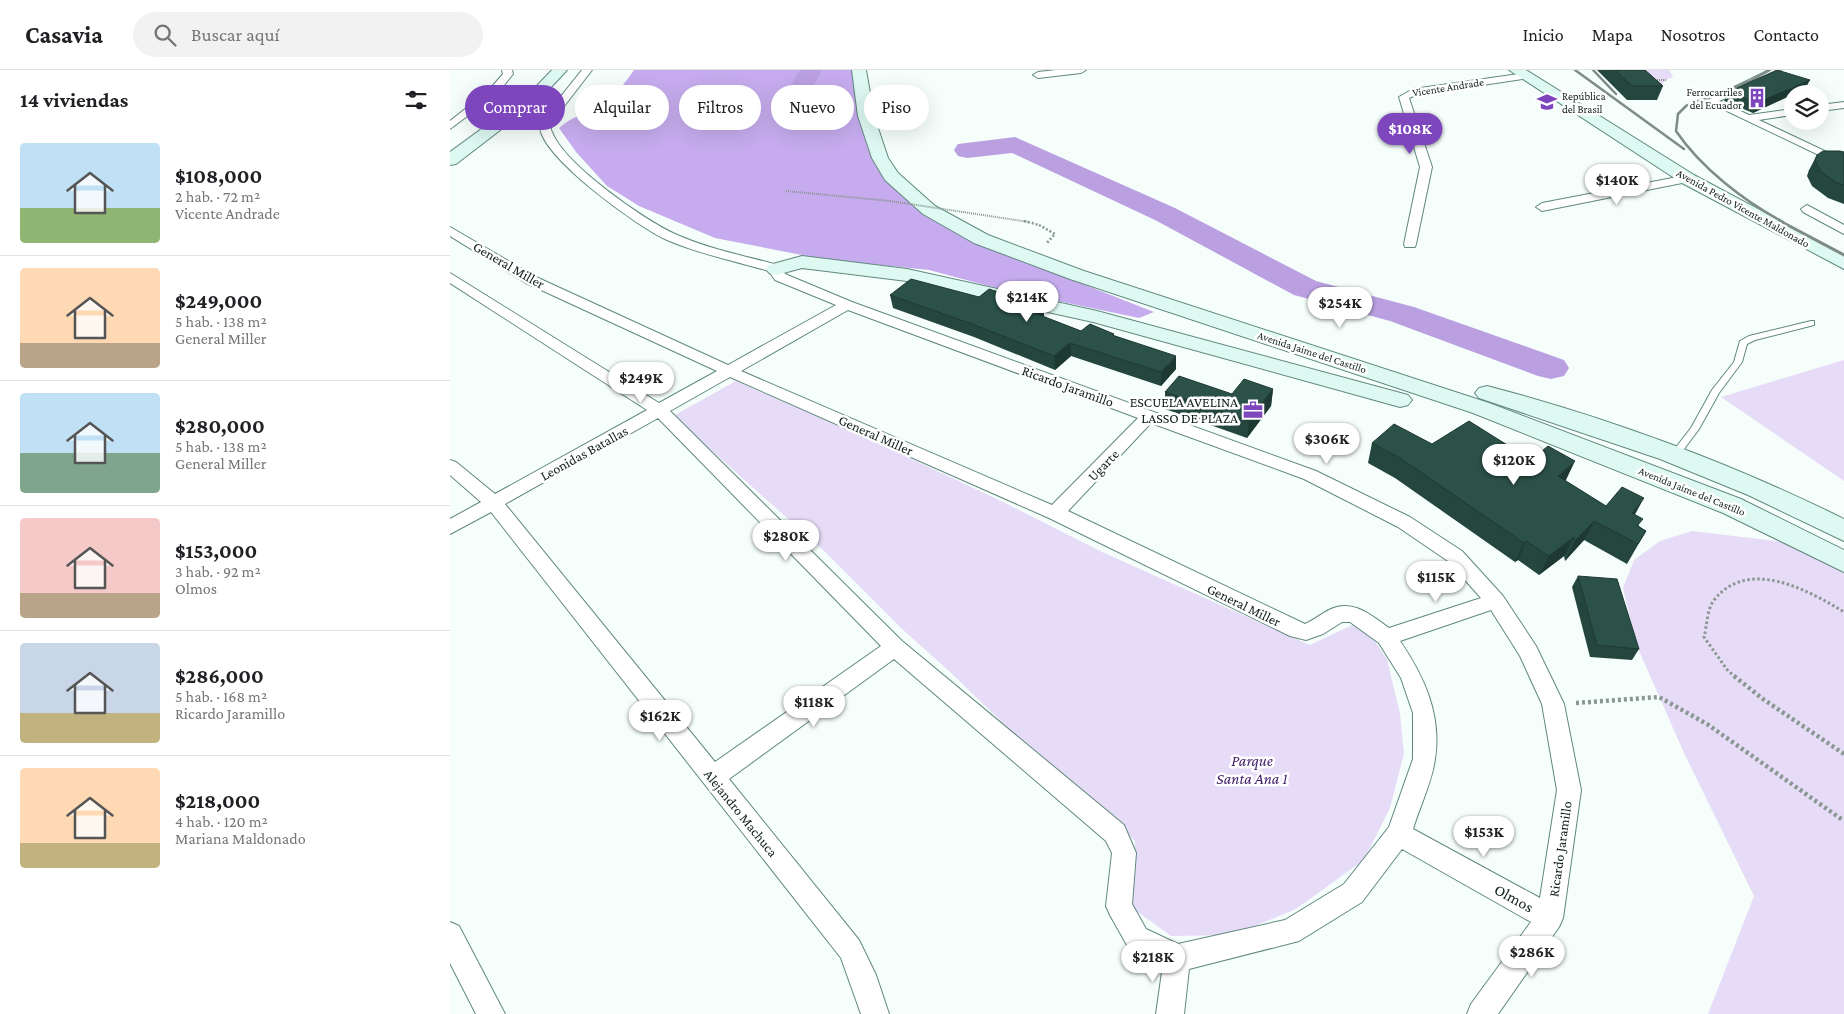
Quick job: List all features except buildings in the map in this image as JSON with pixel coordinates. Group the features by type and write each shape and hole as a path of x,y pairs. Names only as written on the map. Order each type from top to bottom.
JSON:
{"main road":[{"path":"450,160 533,98 560,70"},
{"name":"Avenida Jaime del Castillo","path":"859,70 866,116 880,158 891,176 929,210 981,239 1077,276 1481,408 1732,506 1844,562"},
{"name":"Avenida Jaime del Castillo","path":"877,70 877,95 894,149 919,183 931,195 984,226 1045,252 1197,304 1561,416 1675,455 1760,489 1844,530"},
{"name":"Avenida Pedro Vicente Maldonado","path":"1521,73 1688,179 1844,264"},
{"path":"776,269 802,262 908,275 1087,315 1583,449"}],"street":[{"path":"450,126 493,92 508,74 508,70"},
{"name":"Ricardo Jaramillo","path":"587,70 546,125 546,132 566,158 595,186 626,210 669,236 776,269 776,273 780,277 847,305 1310,474 1404,522 1455,556 1496,601 1529,652 1553,704 1569,790 1550,918 1481,1014"},
{"path":"1038,75 1081,70"},
{"path":"1776,70 1762,79 1711,101 1844,164"},
{"name":"Vicente Andrade","path":"1410,244 1426,167 1404,97 1413,92 1521,73"},
{"path":"1829,107 1844,105"},
{"path":"1750,118 1784,113"},
{"path":"1542,207 1688,179"},
{"path":"1807,209 1844,230"},
{"name":"General Miller","path":"450,231 531,280 732,372 1055,513 1297,630 1306,632 1337,615 1347,613 1357,616 1386,637"},
{"path":"450,277 660,411 895,647 1115,833 1124,853 1119,906 1137,938 1177,958 1290,932 1353,893 1399,834 1424,759 1424,713 1411,675 1386,637 1496,601"},
{"name":"Leonidas Batallas","path":"450,528 732,372 847,305"},
{"name":"Ugarte","path":"1055,513 1109,460 1149,415"},
{"name":"Alejandro Machuca","path":"450,466 494,503 850,949 862,975 875,1014"},
{"path":"712,778 895,647"},
{"name":"Olmos","path":"1399,834 1550,918"},
{"path":"450,935 490,1014"},
{"path":"1170,1014 1177,958"}],"lane":[{"path":"1675,455 1695,429 1715,392 1738,362 1743,343 1752,338 1811,323"}],"path":[{"path":"1650,80 1666,80"},
{"path":"786,191 890,201 1027,221 1055,234 1044,246"},
{"path":"1844,612 1815,594 1785,583 1758,578 1734,583 1713,600 1704,638 1728,671 1763,699 1844,754"},
{"path":"1553,704 1659,697 1707,724 1844,821"}],"green space":[{"path":"1631,70 1669,70 1673,77 1666,80 1655,92"},
{"path":"1844,360 1844,481 1721,397"},
{"name":"Parque Santa Ana 1","path":"736,381 865,437 999,500 1102,552 1310,645 1361,621 1387,659 1400,714 1404,754 1390,808 1364,860 1296,909 1233,935 1171,936 1132,908 1135,841 1085,794 1030,749 901,628 825,552 673,416"},
{"path":"1692,531 1785,542 1844,573 1844,1014 1708,1014 1754,896 1684,753 1636,644 1623,588 1634,560 1660,541"}],"shaded area":[{"path":"634,70 853,70 853,80 864,130 875,158 973,241 1154,312 1139,318 1000,289 929,270 822,259 715,238 639,206 607,186 576,152 560,130 565,130 565,123 575,118 575,130 669,130 669,85 623,85"}],"waterway":[{"path":"802,85 811,70"},
{"path":"967,150 1015,145 1165,214 1305,288 1402,314 1551,368"}],"railway":[{"path":"1575,70 1684,149"},
{"path":"1593,70 1616,94"},
{"path":"1770,70 1750,81 1686,106 1678,114 1676,131 1686,145 1711,171 1753,204 1783,222"},
{"path":"1780,221 1844,255"}],"place":[{"name":"Ferrocarriles del Ecuador","path":"1757,98"},
{"name":"República del Brasil","path":"1547,102"},
{"name":"ESCUELA AVELINA LASSO DE PLAZA","path":"1253,410"}]}
